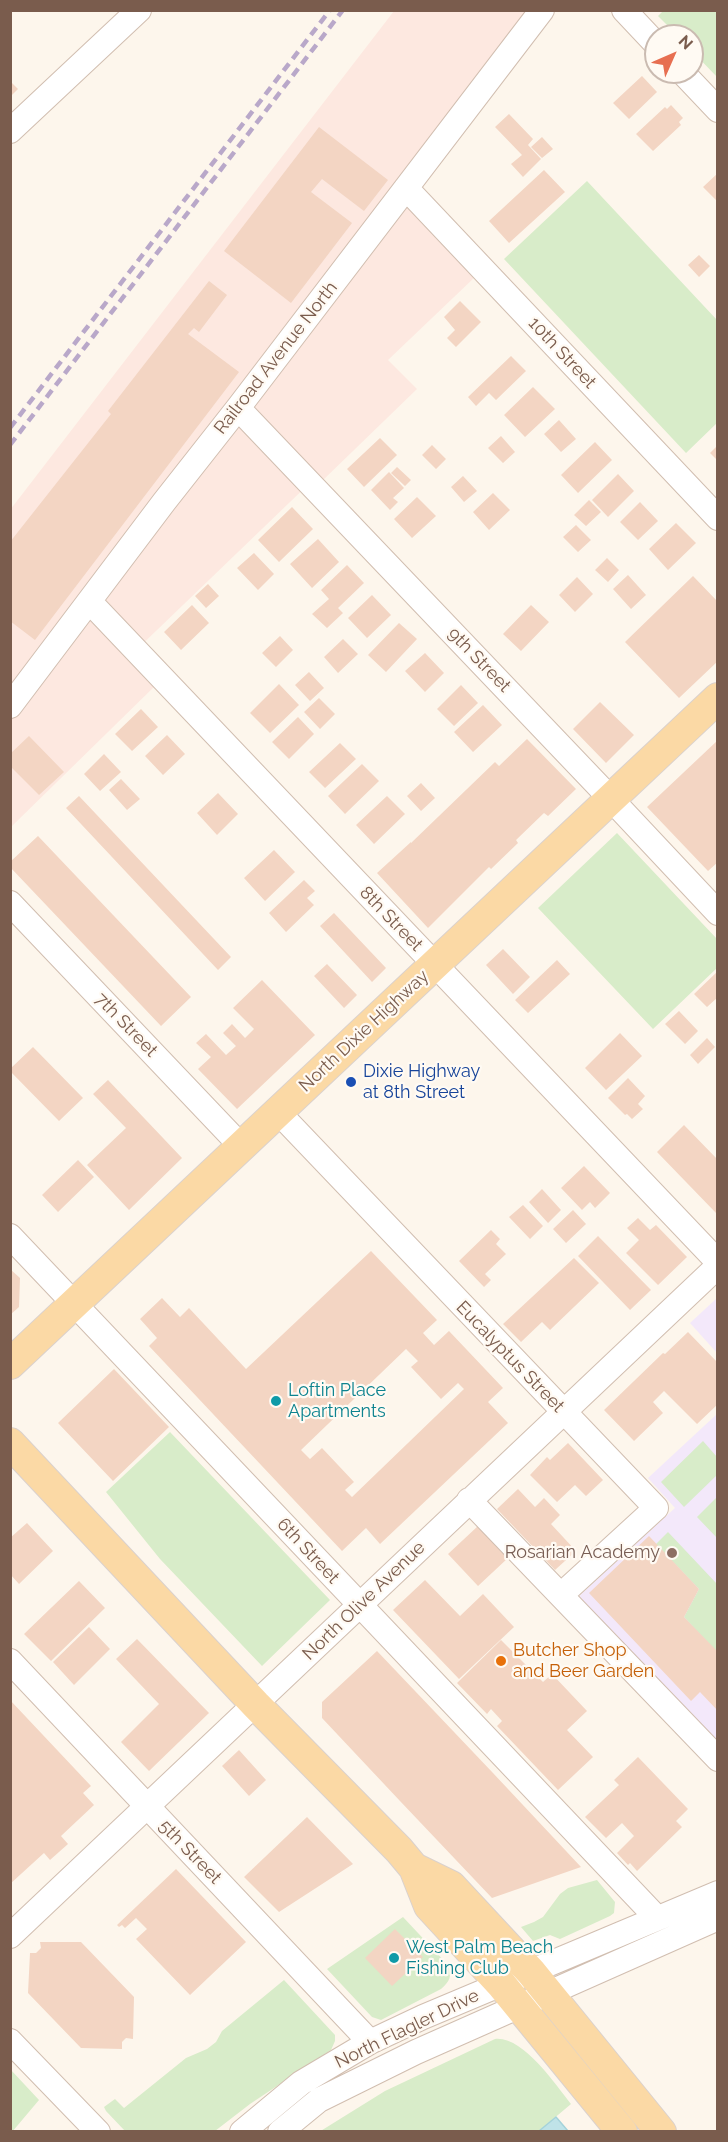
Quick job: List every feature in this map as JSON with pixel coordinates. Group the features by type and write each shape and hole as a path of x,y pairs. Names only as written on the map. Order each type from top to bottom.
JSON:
{"main road":[{"name":"North Dixie Highway","path":"10,1364 717,698"},
{"path":"10,1443 256,1705 399,1850 414,1868 429,1906 510,1995 622,2132"},
{"path":"414,1868 451,1886 539,1983 661,2132"}],"street":[{"path":"10,131 139,10"},
{"name":"Railroad Avenue North","path":"10,706 542,10"},
{"path":"635,14 644,27"},
{"path":"693,84 717,110"},
{"name":"10th Street","path":"406,188 717,518"},
{"name":"9th Street","path":"238,408 717,913"},
{"name":"8th Street","path":"90,602 717,1264"},
{"name":"7th Street","path":"10,903 241,1146"},
{"name":"Eucalyptus Street","path":"278,1112 656,1508 561,1595"},
{"name":"6th Street","path":"10,1236 657,1918"},
{"name":"North Olive Avenue","path":"10,1936 256,1705 717,1264"},
{"path":"469,1500 717,1759"},
{"name":"5th Street","path":"10,1661 370,2042"},
{"name":"North Flagler Drive","path":"539,1983 657,1918 717,1893"},
{"name":"North Flagler Drive","path":"242,2132 301,2083 370,2042 423,2017 510,1995 717,1918"},
{"name":"North Flagler Drive","path":"280,2132 319,2100 416,2052 510,1995"},
{"path":"10,2041 98,2132"}],"shaded area":[{"path":"394,11 555,11 408,207 475,277 388,360 417,389 321,482 316,477 130,656 156,685 11,827 10,510"},
{"path":"717,1298 717,1353 690,1323"},
{"name":"Rosarian Academy","path":"717,1414 717,1744 577,1598 675,1508 648,1478"}],"green space":[{"path":"663,11 717,11 717,77 704,63 704,24 666,24 658,16"},
{"path":"587,181 717,320 717,423 686,453 504,259"},
{"path":"617,833 717,939 717,968 653,1029 538,908"},
{"path":"170,1432 330,1600 262,1666 160,1559 106,1492"},
{"path":"703,1441 717,1457 717,1475 684,1507 661,1482"},
{"path":"717,1497 717,1538 697,1517"},
{"path":"668,1532 717,1584 717,1652 684,1617 699,1589 656,1544"},
{"path":"597,1880 615,1902 614,1913 610,1916 560,1939 550,1935 533,1941 521,1927 543,1917 560,1894 568,1888"},
{"path":"403,1917 448,1965 449,1978 441,1989 381,2020 372,2017 327,1969"},
{"path":"284,1980 335,2035 331,2050 250,2104 215,2131 125,2131 106,2111 104,2107 115,2099 124,2108 186,2058 207,2049 216,2042 222,2031"},
{"path":"495,2039 506,2040 527,2053 571,2104 539,2131 319,2132 385,2091"},
{"path":"11,2070 39,2100 12,2132 10,2131"}],"water":[{"path":"556,2117 568,2131 539,2131"}],"building":[{"path":"642,76 644,84 650,84 657,92 629,119 613,103"},
{"path":"10,81 18,89 10,97"},
{"path":"671,105 683,118 679,122 681,125 653,151 636,134 665,107 667,109"},
{"path":"509,114 533,139 528,145 541,159 523,177 511,164 522,155 495,127"},
{"path":"319,127 388,180 364,211 322,179 311,192 352,223 291,303 224,251"},
{"path":"542,137 553,149 542,158 531,147"},
{"path":"544,170 565,192 509,243 489,221"},
{"path":"718,173 718,202 703,187"},
{"path":"699,255 710,266 699,277 688,265"},
{"path":"209,281 227,295 199,332 194,328 188,334 239,372 35,640 10,621 10,542 111,414 108,411"},
{"path":"460,301 481,322 456,347 447,338 455,330 444,317"},
{"path":"511,356 526,371 496,400 489,393 476,406 468,397"},
{"path":"533,387 555,409 525,437 504,415"},
{"path":"559,420 576,439 561,452 544,434"},
{"path":"501,436 515,452 503,463 488,448"},
{"path":"380,438 397,455 364,487 347,469"},
{"path":"595,442 612,460 578,493 561,475"},
{"path":"432,445 446,459 436,469 422,455"},
{"path":"718,445 718,461 710,453"},
{"path":"397,467 411,480 405,486 391,473"},
{"path":"389,472 404,488 393,498 398,502 390,510 371,490"},
{"path":"618,474 634,491 608,517 592,500"},
{"path":"463,476 477,491 464,502 451,487"},
{"path":"493,493 510,510 489,530 473,512"},
{"path":"417,497 436,516 412,538 394,519"},
{"path":"589,500 601,512 586,526 574,515"},
{"path":"640,502 658,521 638,540 620,522"},
{"path":"292,507 313,529 279,562 258,540"},
{"path":"676,523 696,543 668,570 649,549"},
{"path":"576,525 591,540 578,552 563,537"},
{"path":"318,539 339,562 312,588 290,564"},
{"path":"254,553 274,574 258,590 237,568"},
{"path":"607,558 619,570 608,582 595,570"},
{"path":"347,565 364,583 338,608 343,613 327,628 312,614 329,599 321,590"},
{"path":"628,575 646,595 631,609 613,589"},
{"path":"693,576 718,602 718,661 679,698 625,642"},
{"path":"577,577 593,594 575,612 559,595"},
{"path":"208,584 219,596 206,608 195,596"},
{"path":"372,595 391,615 367,638 348,618"},
{"path":"192,605 209,623 181,650 164,632"},
{"path":"531,605 549,622 521,651 503,634"},
{"path":"399,623 417,639 386,672 368,655"},
{"path":"280,636 293,650 276,667 262,653"},
{"path":"343,639 358,654 338,673 324,657"},
{"path":"425,653 444,673 425,692 405,671"},
{"path":"309,672 324,688 310,701 295,685"},
{"path":"279,684 299,705 270,733 250,713"},
{"path":"461,685 478,703 454,726 437,709"},
{"path":"319,698 335,714 320,729 304,712"},
{"path":"600,702 634,735 606,763 573,729"},
{"path":"483,705 502,725 473,752 454,732"},
{"path":"141,709 158,727 132,751 115,734"},
{"path":"298,717 314,734 289,759 272,742"},
{"path":"167,735 185,754 163,775 145,756"},
{"path":"29,736 64,772 39,795 10,766 10,754"},
{"path":"527,739 576,789 548,816 544,813 516,840 518,843 491,869 489,867 428,928 377,873 495,762 499,766"},
{"path":"718,740 718,862 708,871 647,807"},
{"path":"340,743 356,759 325,788 309,772"},
{"path":"104,754 121,772 100,791 84,774"},
{"path":"362,764 379,781 345,814 328,796"},
{"path":"121,779 140,799 127,810 109,790"},
{"path":"421,783 435,798 421,811 407,796"},
{"path":"218,793 238,814 217,835 197,813"},
{"path":"79,796 231,957 218,970 66,808"},
{"path":"387,796 405,814 374,844 356,825"},
{"path":"38,836 191,997 161,1026 10,867 10,862"},
{"path":"274,850 295,872 265,901 244,878"},
{"path":"304,880 315,891 307,898 314,905 286,932 269,913"},
{"path":"334,913 386,968 372,982 320,926"},
{"path":"503,949 530,977 513,994 486,965"},
{"path":"557,960 570,974 528,1013 515,1000"},
{"path":"327,964 357,995 344,1008 314,976"},
{"path":"718,971 718,997 707,1007 694,994"},
{"path":"262,980 315,1035 237,1109 198,1069 211,1057 196,1043 206,1034 226,1055 236,1046 223,1033 232,1024 245,1038 254,1029 233,1008"},
{"path":"679,1011 698,1031 685,1044 665,1024"},
{"path":"620,1033 642,1056 606,1090 585,1068"},
{"path":"707,1038 715,1047 698,1064 690,1055"},
{"path":"33,1047 83,1098 59,1121 10,1071"},
{"path":"628,1078 645,1096 638,1104 643,1109 632,1119 608,1098"},
{"path":"108,1080 182,1158 129,1210 87,1165 126,1128 93,1094"},
{"path":"684,1125 718,1160 718,1212 716,1213 657,1152"},
{"path":"78,1160 94,1177 58,1212 42,1195"},
{"path":"584,1166 610,1193 595,1208 590,1202 582,1210 561,1188"},
{"path":"542,1189 561,1210 548,1223 529,1202"},
{"path":"523,1205 543,1226 530,1239 509,1217"},
{"path":"573,1210 586,1224 566,1243 553,1229"},
{"path":"638,1218 650,1230 656,1225 687,1257 658,1285 626,1253 639,1240 627,1228"},
{"path":"491,1230 500,1239 496,1244 506,1254 485,1274 491,1280 484,1287 459,1261"},
{"path":"598,1236 651,1290 630,1310 578,1256"},
{"name":"Loftin Place Apartments","path":"371,1251 437,1320 423,1333 434,1345 449,1331 503,1388 488,1402 508,1423 380,1544 366,1528 342,1551 149,1346 157,1338 140,1319 162,1298 180,1317 189,1308 246,1369","holes":["406,1349 418,1361 411,1367 441,1399 458,1383 464,1389 352,1497 345,1490 354,1482 322,1448 310,1459 301,1450"]},
{"path":"574,1258 599,1283 550,1330 542,1322 521,1342 503,1324"},
{"path":"10,1269 20,1278 19,1307 10,1315"},
{"path":"688,1332 718,1363 718,1404 697,1424 664,1391 653,1402 663,1413 634,1441 604,1410"},
{"path":"114,1369 169,1427 113,1481 58,1423"},
{"path":"568,1443 603,1480 586,1496 575,1485 557,1502 530,1475 547,1457 550,1460"},
{"path":"518,1489 535,1507 544,1498 560,1515 551,1524 576,1551 555,1570 497,1509"},
{"path":"27,1523 53,1551 19,1584 10,1574 10,1538"},
{"path":"478,1526 508,1558 478,1586 448,1554"},
{"path":"649,1536 699,1589 684,1617 718,1652 718,1711 700,1692 691,1701 589,1593"},
{"path":"425,1580 460,1616 483,1594 514,1627 459,1679 393,1610"},
{"path":"79,1581 105,1608 51,1661 24,1634"},
{"path":"89,1627 110,1649 74,1685 53,1662"},
{"path":"137,1639 209,1713 149,1771 121,1742 159,1704 116,1659"},
{"path":"501,1640 543,1682 552,1674 587,1711 567,1730 593,1757 558,1790 497,1726 502,1721 491,1709 487,1714 457,1683"},
{"path":"377,1651 581,1867 492,1898 400,1801 322,1718 322,1702"},
{"path":"10,1700 91,1786 83,1793 94,1805 61,1836 68,1844 50,1860 44,1853 10,1884"},
{"path":"239,1750 266,1780 249,1796 222,1766"},
{"path":"638,1757 688,1809 676,1821 682,1827 637,1871 617,1853 634,1836 622,1823 606,1838 585,1817 619,1785 614,1780"},
{"path":"307,1817 353,1864 279,1912 244,1877"},
{"path":"176,1869 246,1942 190,1995 136,1939 147,1929 136,1918 125,1928 117,1925"},
{"name":"West Palm Beach Fishing Club","path":"395,1929 423,1957 392,1986 365,1958"},
{"path":"40,1942 81,1942 134,1997 133,2039 126,2038 122,2042 122,2049 81,2048 28,1993 30,1953 36,1953 41,1948"}],"railway":[{"path":"10,428 330,10"},
{"path":"10,445 343,10"}],"place":[{"name":"Dixie Highway at 8th Street","path":"351,1082"},
{"name":"Loftin Place Apartments","path":"276,1401"},
{"name":"Rosarian Academy","path":"672,1553"},
{"name":"Butcher Shop and Beer Garden","path":"501,1661"},
{"name":"West Palm Beach Fishing Club","path":"394,1958"}]}
